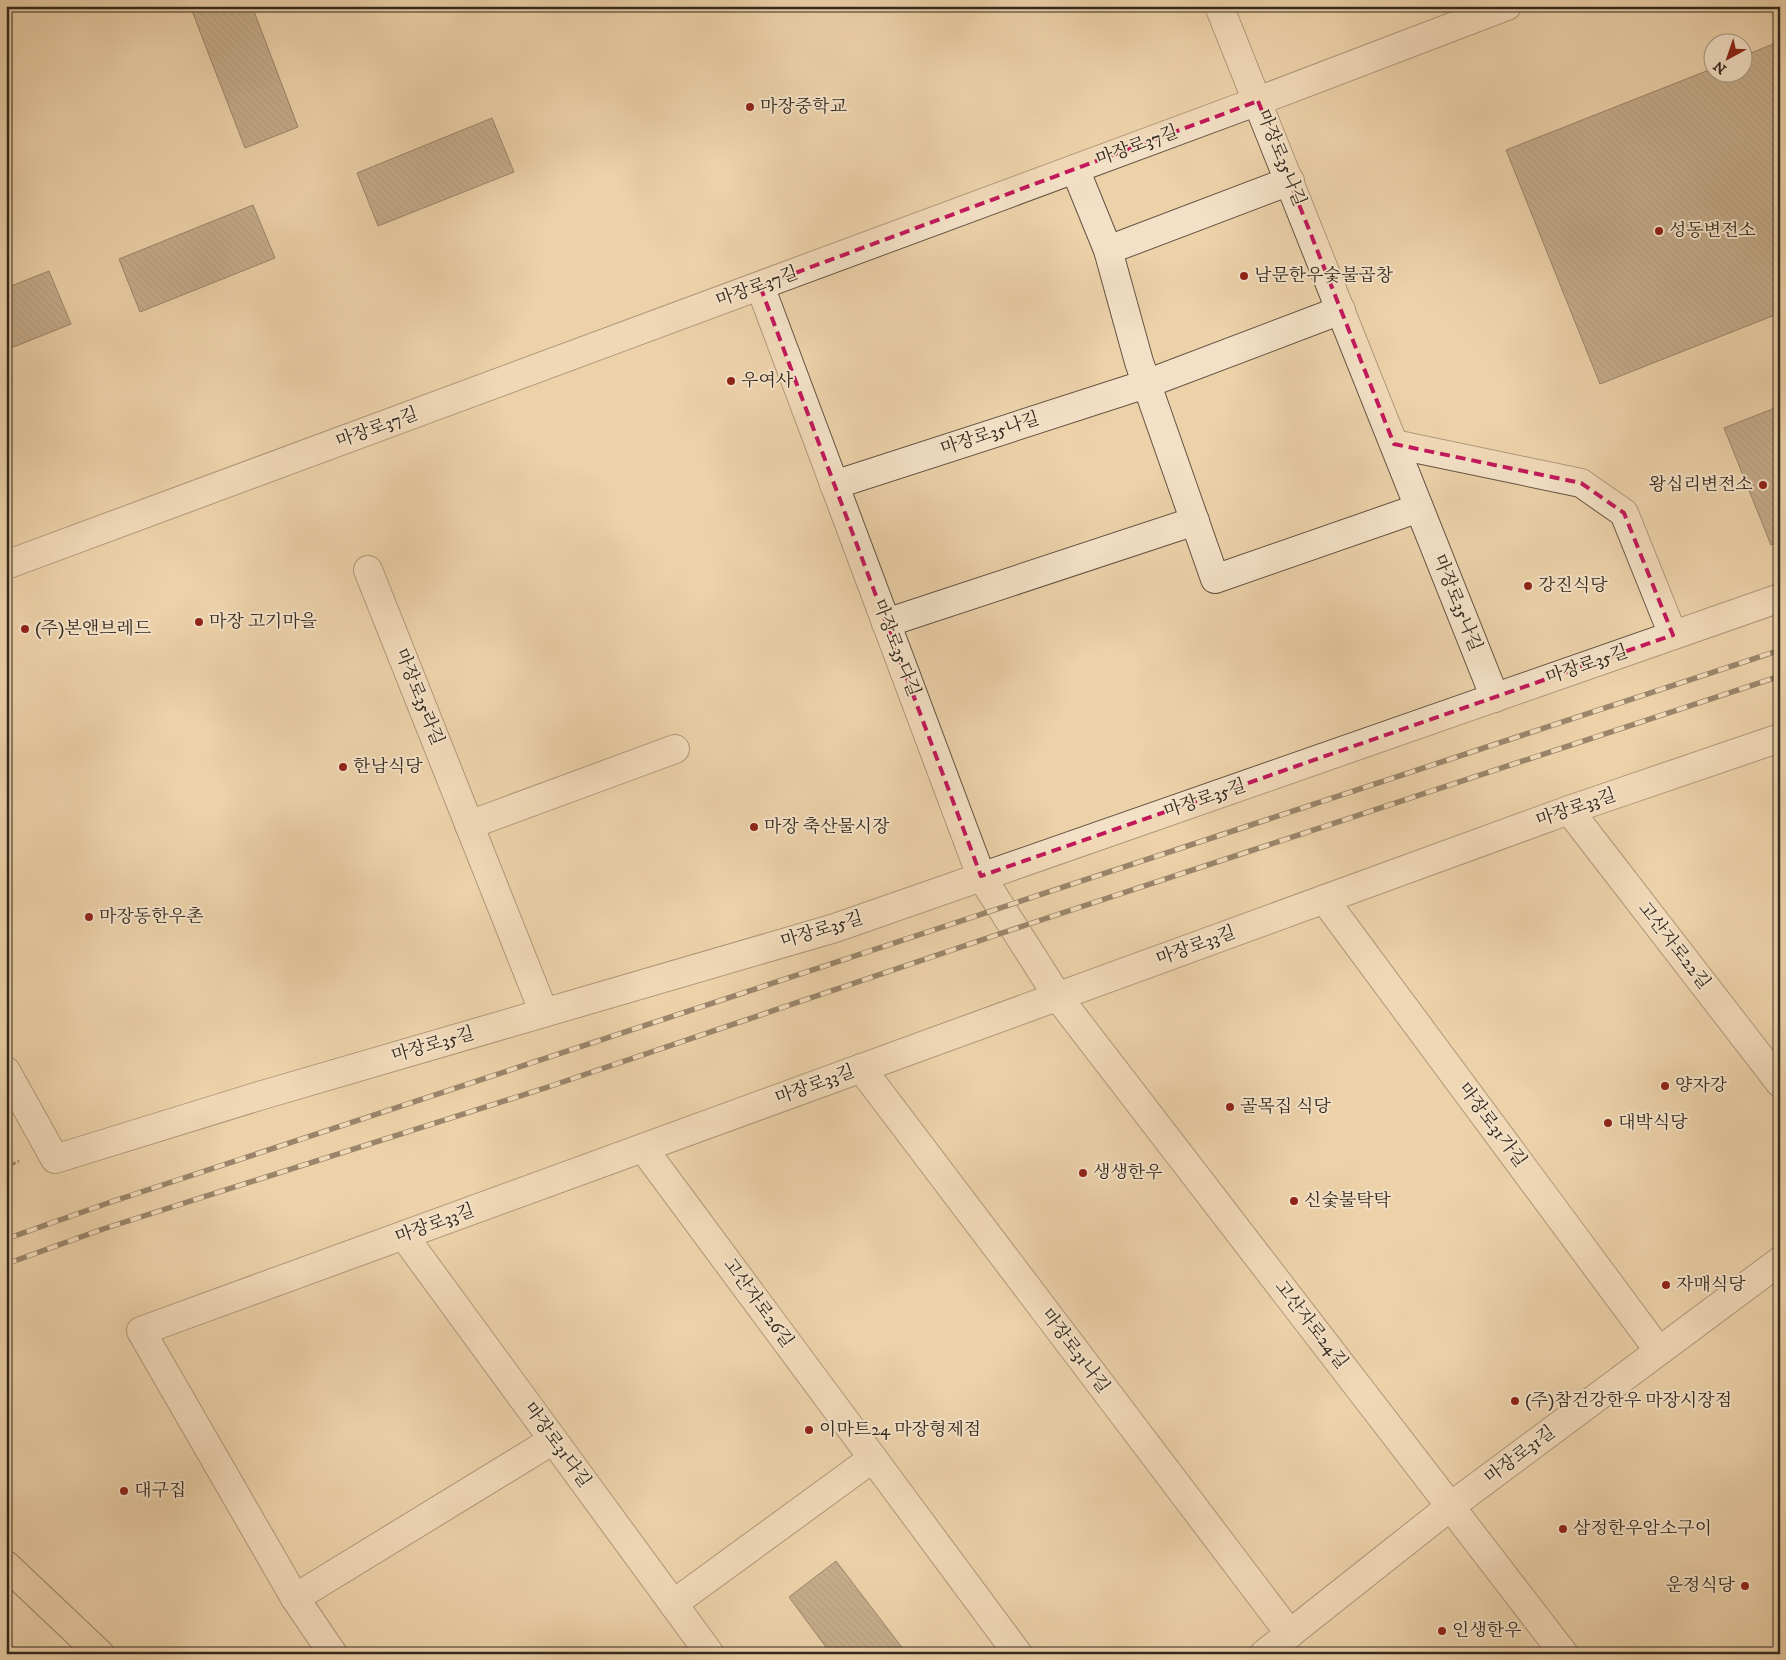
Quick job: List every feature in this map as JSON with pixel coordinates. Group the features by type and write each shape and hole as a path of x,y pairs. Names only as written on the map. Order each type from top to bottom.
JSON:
{"main road":[{"path":"6,1565 100,1654"}],"street":[{"name":"마장로35나길","path":"1219,6 1495,698"},
{"name":"마장로37길","path":"6,565 1074,170 1507,6"},
{"path":"1074,170 1108,250 1146,384 1215,579 1419,508"},
{"path":"1108,250 1290,180"},
{"name":"마장로35다길","path":"760,286 981,876 1058,997"},
{"name":"마장로35나길","path":"834,485 1146,384 1341,310"},
{"path":"1394,444 1581,482 1624,513 1673,635"},
{"path":"886,623 1194,522"},
{"name":"마장로35라길","path":"368,570 544,1012"},
{"name":"마장로35길","path":"6,1071 56,1159 259,1096 835,928 1780,598"},
{"name":"마장로33길","path":"333,1654 296,1598 141,1332 1569,810 1780,738"},
{"path":"469,825 675,749"},
{"name":"고산자로22길","path":"1569,810 1780,1083"},
{"name":"마장로31가길","path":"1324,899 1659,1351"},
{"name":"고산자로24길","path":"1058,997 1564,1654"},
{"name":"마장로31나길","path":"861,1068 1290,1634"},
{"name":"고산자로26길","path":"644,1148 1018,1654"},
{"name":"마장로31다길","path":"404,1236 710,1654"},
{"name":"마장로31길","path":"1264,1654 1451,1506 1780,1261"},
{"path":"296,1598 553,1440"},
{"path":"674,1604 873,1458"}],"highlighted area":[{"path":"1258,101 1394,444 1581,483 1624,513 1673,635 981,876 760,286"}],"building":[{"path":"206,6 252,6 298,127 245,148 192,11"},
{"name":"성동변전소","path":"1780,41 1780,313 1600,384 1506,150 1704,72 1704,82 1754,82 1754,52"},
{"path":"492,118 514,172 378,226 357,173"},
{"path":"253,205 275,258 140,312 119,259"},
{"path":"49,271 71,324 6,350 6,288"},
{"name":"왕십리변전소","path":"1780,406 1780,542 1771,545 1724,428"},
{"path":"836,1561 907,1654 831,1654 789,1597"}],"railway":[{"path":"6,1239 108,1203 1780,650"},
{"path":"6,1264 103,1229 548,1087 1023,926 1780,676"}],"place":[{"name":"마장중학교","path":"750,107"},
{"name":"성동변전소","path":"1659,231"},
{"name":"남문한우숯불곱창","path":"1244,276"},
{"name":"우여사","path":"731,381"},
{"name":"왕십리변전소","path":"1763,485"},
{"name":"강진식당","path":"1528,586"},
{"name":"마장 고기마을","path":"199,622"},
{"name":"(주)본앤브레드","path":"25,629"},
{"name":"한남식당","path":"343,767"},
{"name":"마장 축산물시장","path":"754,827"},
{"name":"마장동한우촌","path":"89,917"},
{"name":"양자강","path":"1665,1086"},
{"name":"골목집 식당","path":"1230,1107"},
{"name":"대박식당","path":"1608,1123"},
{"name":"생생한우","path":"1083,1173"},
{"name":"신숯불탁탁","path":"1294,1201"},
{"name":"자매식당","path":"1666,1285"},
{"name":"(주)참건강한우 마장시장점","path":"1515,1401"},
{"name":"이마트24 마장형제점","path":"809,1430"},
{"name":"대구집","path":"124,1491"},
{"name":"삼정한우암소구이","path":"1563,1529"},
{"name":"운정식당","path":"1745,1586"},
{"name":"인생한우","path":"1442,1631"}]}
